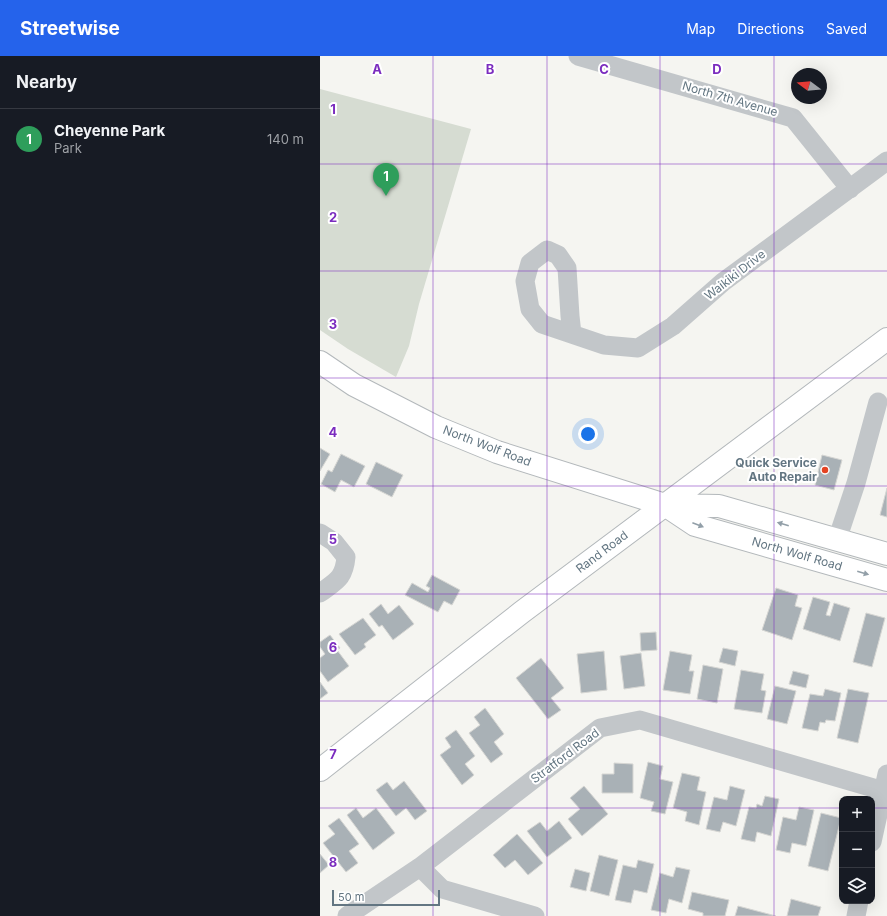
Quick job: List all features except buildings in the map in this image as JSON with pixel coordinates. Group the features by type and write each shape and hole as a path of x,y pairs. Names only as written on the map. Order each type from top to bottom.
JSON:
{"main road":[{"name":"Rand Road","path":"320,770 522,612 887,339"},
{"name":"North Wolf Road","path":"320,362 354,385 436,426 490,449 665,505 695,525 887,580"},
{"name":"North Wolf Road","path":"665,505 719,506 887,554"}],"street":[{"name":"North 7th Avenue","path":"578,56 793,118 850,189"},
{"name":"Waikiki Drive","path":"572,334 604,345 638,348 674,326 723,282 887,162"},
{"path":"838,540 856,483 878,402"},
{"path":"320,533 334,542 346,557 345,568 339,579 320,594"},
{"name":"Stratford Road","path":"347,916 420,867 600,728 640,720 886,786"},
{"path":"874,832 886,786"},
{"path":"420,867 442,889 536,916"},
{"path":"856,916 858,904"}],"shaded area":[{"path":"320,89 471,129 419,304 409,346 396,377 348,349 320,330"}],"place":[{"name":"Cheyenne Park","path":"386,196"},
{"name":"Quick Service Auto Repair","path":"825,470"}]}
